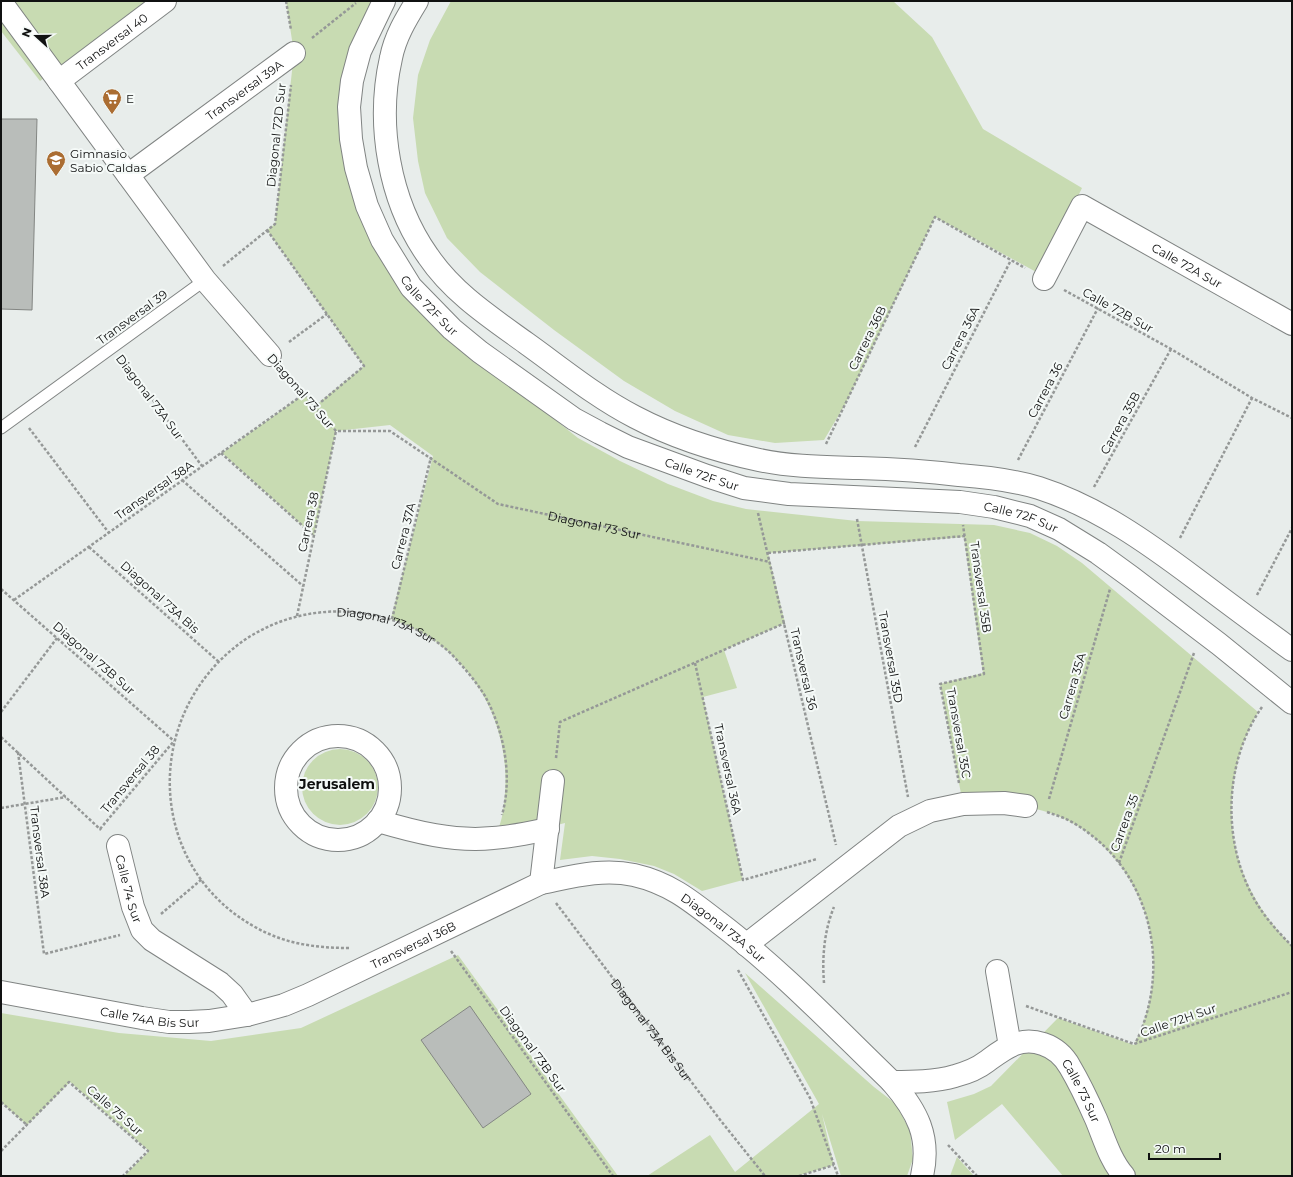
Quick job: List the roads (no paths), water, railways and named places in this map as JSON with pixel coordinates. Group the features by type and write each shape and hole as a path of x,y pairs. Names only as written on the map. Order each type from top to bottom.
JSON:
{"street":[{"name":"Transversal 40","path":"59,81 165,1"},
{"name":"Calle 72F Sur","path":"384,1 360,51 352,81 349,107 351,139 356,168 366,206 382,240 411,287 452,329 480,352 574,419 628,447 744,488 789,494 960,502 994,507 1030,516 1059,529 1116,566 1202,631 1292,703"},
{"path":"417,1 398,34 391,57 385,91 385,122 388,151 394,180 401,207 413,233 428,257 451,285 485,314 596,393 633,416 668,432 719,450 762,461 815,467 903,469 1008,480 1041,488 1084,506 1129,530 1292,650"},
{"name":"Diagonal 73 Sur","path":"1,2 205,280 270,355"},
{"name":"Transversal 39A","path":"128,175 294,53"},
{"name":"Calle 72A Sur","path":"1044,279 1082,206 1292,324"},
{"path":"336,735 353,738 368,745 380,757 388,772 390,789 386,806 378,820 365,832 349,839 332,839 315,835 301,825 291,810 286,794 287,776 294,761 305,748 319,739 336,735"},
{"path":"541,883 553,781"},
{"path":"746,944 899,826 930,812 963,804 1004,803 1036,809"},
{"path":"378,820 412,831 457,838 492,838 514,836 548,829"},
{"name":"Calle 74 Sur","path":"118,846 134,907 142,930 152,940 220,983 232,994 247,1015"},
{"name":"Diagonal 73A Sur","path":"541,883 596,873 632,875 666,886 682,894 776,969 892,1082 902,1094 918,1119 926,1146 922,1176"},
{"name":"Transversal 36B","path":"284,1005 333,984 541,883"},
{"path":"997,971 1010,1046"},
{"name":"Calle 74A Bis Sur","path":"8,993 169,1022 209,1021 247,1015 284,1005"},
{"name":"Calle 73 Sur","path":"892,1082 913,1082 954,1076 970,1071 1010,1046 1025,1042 1040,1043 1053,1049 1065,1058 1080,1085 1112,1158 1124,1176"}],"lane":[{"name":"Transversal 39","path":"1,428 205,280"}],"place":[{"name":"E","path":"112,115"},
{"name":"Gimnasio Sabio Caldas","path":"56,177"}],"district":[{"name":"Jerusalem","path":"337,784"}]}
